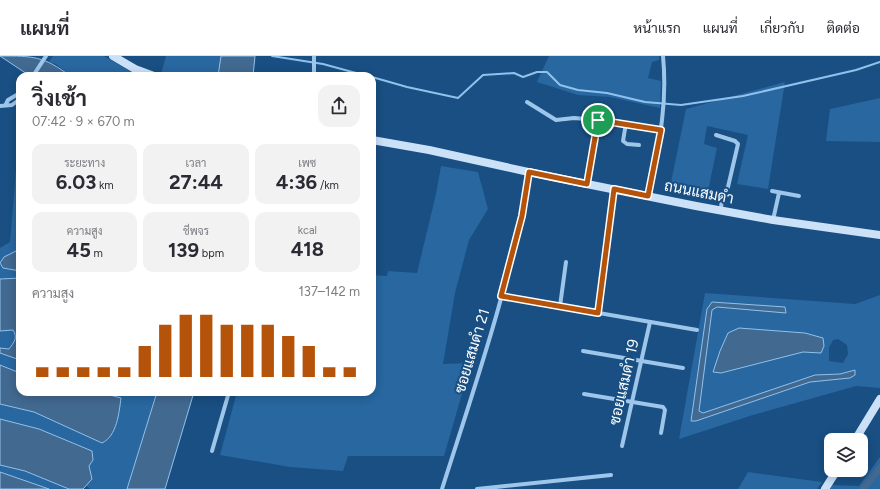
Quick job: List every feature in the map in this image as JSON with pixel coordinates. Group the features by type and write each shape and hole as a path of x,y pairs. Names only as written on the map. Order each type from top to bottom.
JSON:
{"street":[{"path":"36,72 46,56"},
{"path":"113,56 143,72"},
{"path":"648,196 665,101 663,56"},
{"path":"314,58 314,72"},
{"path":"6,104 8,100 16,95"},
{"path":"0,106 6,104 12,105 16,102"},
{"path":"527,102 556,120 574,118 598,120 626,123 661,130"},
{"path":"587,184 598,120"},
{"path":"626,123 623,141 627,144 639,146"},
{"path":"716,136 735,141 738,144 728,187 722,195 721,210"},
{"name":"ถนนแสมดำ","path":"376,141 429,150 587,184 773,220 880,235"},
{"name":"ซอยแสมดำ 21","path":"442,489 501,296 522,216 529,172"},
{"path":"598,313 614,189"},
{"path":"772,191 799,196"},
{"path":"773,220 779,193"},
{"path":"560,306 566,262"},
{"path":"501,296 697,330"},
{"name":"ซอยแสมดำ 19","path":"622,446 650,322"},
{"path":"582,352 683,368"},
{"path":"584,394 663,407 665,410 662,433"},
{"path":"212,451 228,396"},
{"path":"859,433 880,399"},
{"path":"477,489 612,475"},
{"path":"825,489 833,477"}],"shaded area":[{"path":"0,56 38,58 53,64 65,72 24,72"},
{"path":"53,56 104,56 131,72 65,72 56,64 49,62"},
{"path":"166,56 221,56 219,72 162,72"},
{"path":"221,56 255,56 253,72 219,72"},
{"path":"549,56 659,56 659,60 652,62 648,78 661,81 660,108 610,97 578,95 537,82"},
{"path":"785,82 768,189 737,184 748,135 707,126 704,144 717,148 708,191 670,187 686,109"},
{"path":"880,98 880,142 826,141 830,109"},
{"path":"441,166 478,172 488,209 469,240 455,293 443,364 471,363 444,456 348,456 343,471 290,467 220,455 236,396 376,396 376,275 387,276 388,271 417,273 436,194"},
{"path":"16,170 16,251 4,257 0,263 0,248 10,242"},
{"path":"16,251 16,270 3,268 0,263 4,257"},
{"path":"0,264 3,268 16,270 16,278 0,279"},
{"path":"16,278 16,359 0,353 0,348 9,349 14,342 15,335 13,330 0,331 0,279"},
{"path":"705,293 855,304 880,295 880,388 856,386 753,415 679,439","holes":["721,302 755,306 785,307 786,312 717,306 712,310 698,411 703,413 815,375 840,374 855,370 850,378 810,382 696,421 691,421 707,309","739,328 805,333 823,338 821,353 803,352 721,373 714,372","838,339 847,345 848,354 843,363 829,361 829,348 833,340"]},
{"path":"712,302 785,307 786,313 717,307 712,310 699,411 703,413 815,375 840,374 855,370 855,375 850,378 810,382 696,421 691,421 707,309"},
{"path":"739,328 805,333 823,338 824,346 821,353 803,352 721,373 713,372 728,333"},
{"path":"13,330 15,335 14,342 9,349 0,348 0,331"},
{"path":"0,353 16,359 16,371 0,365"},
{"path":"0,365 16,371 16,396 114,396 121,398 114,430 107,440 102,443 34,412 0,404"},
{"path":"114,396 156,396 127,489 90,489 86,485 91,479 89,466 93,460 92,451 39,429 0,419 0,404 34,412 102,443 121,398"},
{"path":"156,396 193,396 165,489 127,489"},
{"path":"0,419 39,429 92,451 93,460 89,466 92,479 83,489 69,489 25,471 0,465"},
{"path":"880,457 880,489 830,489 832,485 859,486 866,477 868,477 868,474"},
{"path":"0,465 25,471 69,489 49,489 0,472"},
{"path":"0,472 49,489 0,489"},
{"path":"748,472 822,482 817,489 738,489"}],"waterway":[{"path":"272,56 323,64 352,72"},
{"path":"376,78 407,87 458,98 483,75 514,73 523,77 537,72 547,72 560,85 578,90 607,93 645,102 681,105 743,96 856,70 880,62"},
{"path":"863,489 880,468"}],"route":[{"path":"598,120 626,123 661,130 648,196 614,189 598,313 501,296 522,216 529,172 587,184 598,120"}]}
